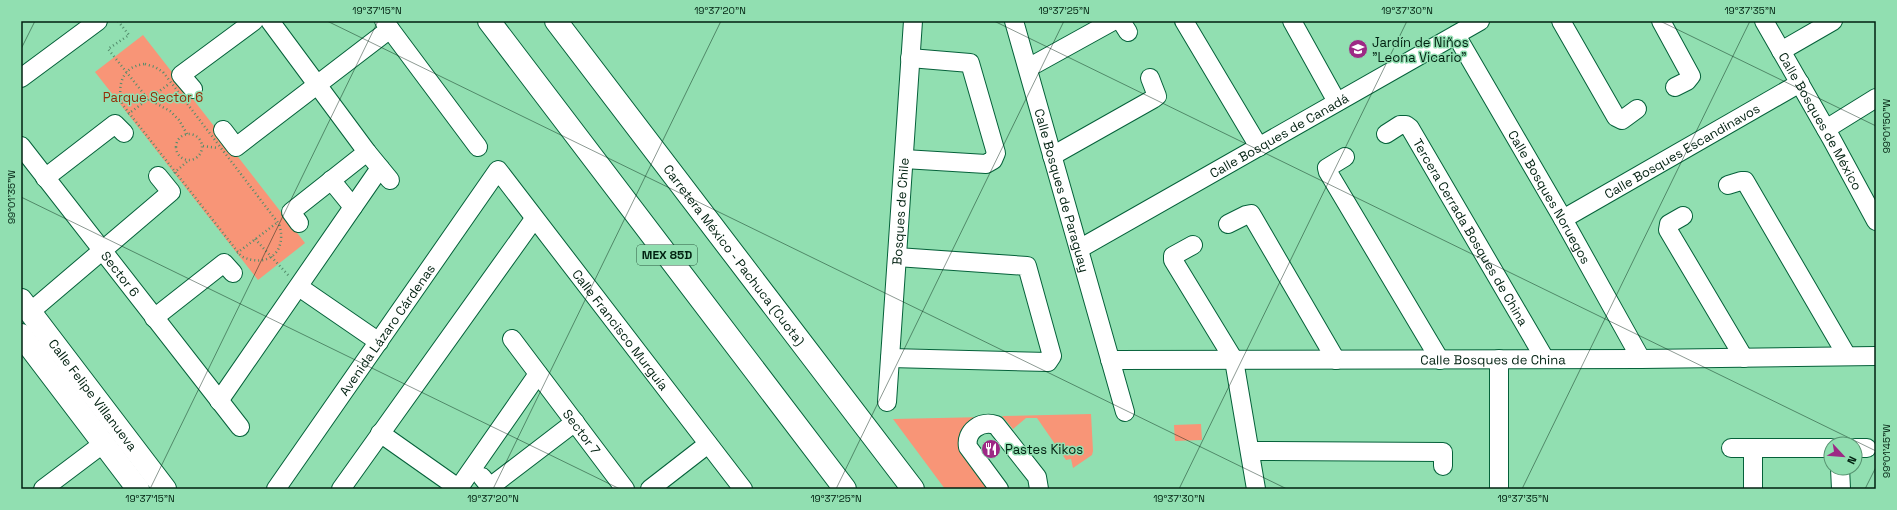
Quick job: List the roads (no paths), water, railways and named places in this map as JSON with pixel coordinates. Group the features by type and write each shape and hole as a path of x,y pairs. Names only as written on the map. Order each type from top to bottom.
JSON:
{"main road":[{"name":"MEX 85D","path":"489,21 845,489"},
{"name":"Carretera México - Pachuca (Cuota)","path":"556,21 913,489"},
{"name":"Calle Felipe Villanueva","path":"25,306 165,489"},
{"name":"Calle Felipe Villanueva","path":"21,335 138,489"}],"street":[{"path":"21,78 98,21"},
{"path":"193,89 176,78 254,21"},
{"path":"219,401 353,207 385,174 270,21"},
{"name":"Bosques de Chile","path":"887,402 913,21"},
{"name":"Calle Bosques de Paraguay","path":"1014,21 1125,412"},
{"path":"1028,68 1113,21"},
{"path":"1184,21 1259,147"},
{"path":"1292,21 1337,102"},
{"name":"Calle Bosques de Canadá","path":"1079,249 1480,21"},
{"path":"1561,21 1616,117 1622,120 1636,110"},
{"path":"1661,21 1691,76 1687,81 1675,87"},
{"name":"Calle Bosques de México","path":"1764,21 1826,129 1871,203 1876,221"},
{"path":"1781,51 1832,21"},
{"path":"223,130 236,147 317,84 387,25 478,147"},
{"name":"Calle Bosques Noruegos","path":"1456,35 1642,359"},
{"path":"904,159 986,164 993,160 996,153 970,63 910,58"},
{"path":"1052,156 1157,96 1150,78"},
{"name":"Calle Bosques Escandinavos","path":"1563,219 1800,83"},
{"path":"1826,129 1876,98"},
{"name":"Tercera Cerrada Bosques de China","path":"1386,134 1400,125 1406,125 1410,128 1545,359"},
{"path":"45,178 119,129"},
{"name":"Sector 6","path":"21,146 240,427"},
{"path":"289,219 331,180 367,152"},
{"path":"1345,157 1327,168 1328,172 1440,360"},
{"name":"Calle Francisco Murguía","path":"498,170 534,219 743,489"},
{"name":"Avenida Lázaro Cárdenas","path":"276,489 498,170"},
{"path":"25,306 102,250 171,192 158,176"},
{"path":"331,180 353,207"},
{"path":"1728,185 1741,181 1745,182 1848,356"},
{"path":"1228,224 1251,214 1336,360"},
{"path":"1683,216 1669,224 1668,230 1744,358"},
{"path":"341,489 534,219"},
{"path":"1193,245 1173,256 1173,260 1234,360 1256,489"},
{"path":"890,358 1048,362 1052,356 1027,266 897,257"},
{"path":"154,318 232,262"},
{"path":"299,287 379,342"},
{"name":"Sector 7","path":"512,339 625,489"},
{"name":"Calle Bosques de China","path":"1110,360 1642,359 1876,356"},
{"path":"1499,359 1499,489"},
{"path":"380,433 458,488 538,374"},
{"path":"482,477 490,487 575,422"},
{"path":"999,489 968,447 966,440 969,433 982,424 989,423 996,426 1038,483"},
{"path":"43,489 104,443"},
{"path":"650,489 708,444"},
{"path":"1731,448 1823,448"},
{"path":"1753,448 1753,489"},
{"path":"1250,451 1443,452 1444,466"},
{"path":"1840,476 1841,489"}],"place":[{"name":"Jardín de Niños \"Leona Vicario\"","path":"1358,49"},
{"name":"Pastes Kikos","path":"991,449"}],"park label":[{"name":"Parque Sector 6","path":"153,97"}]}
